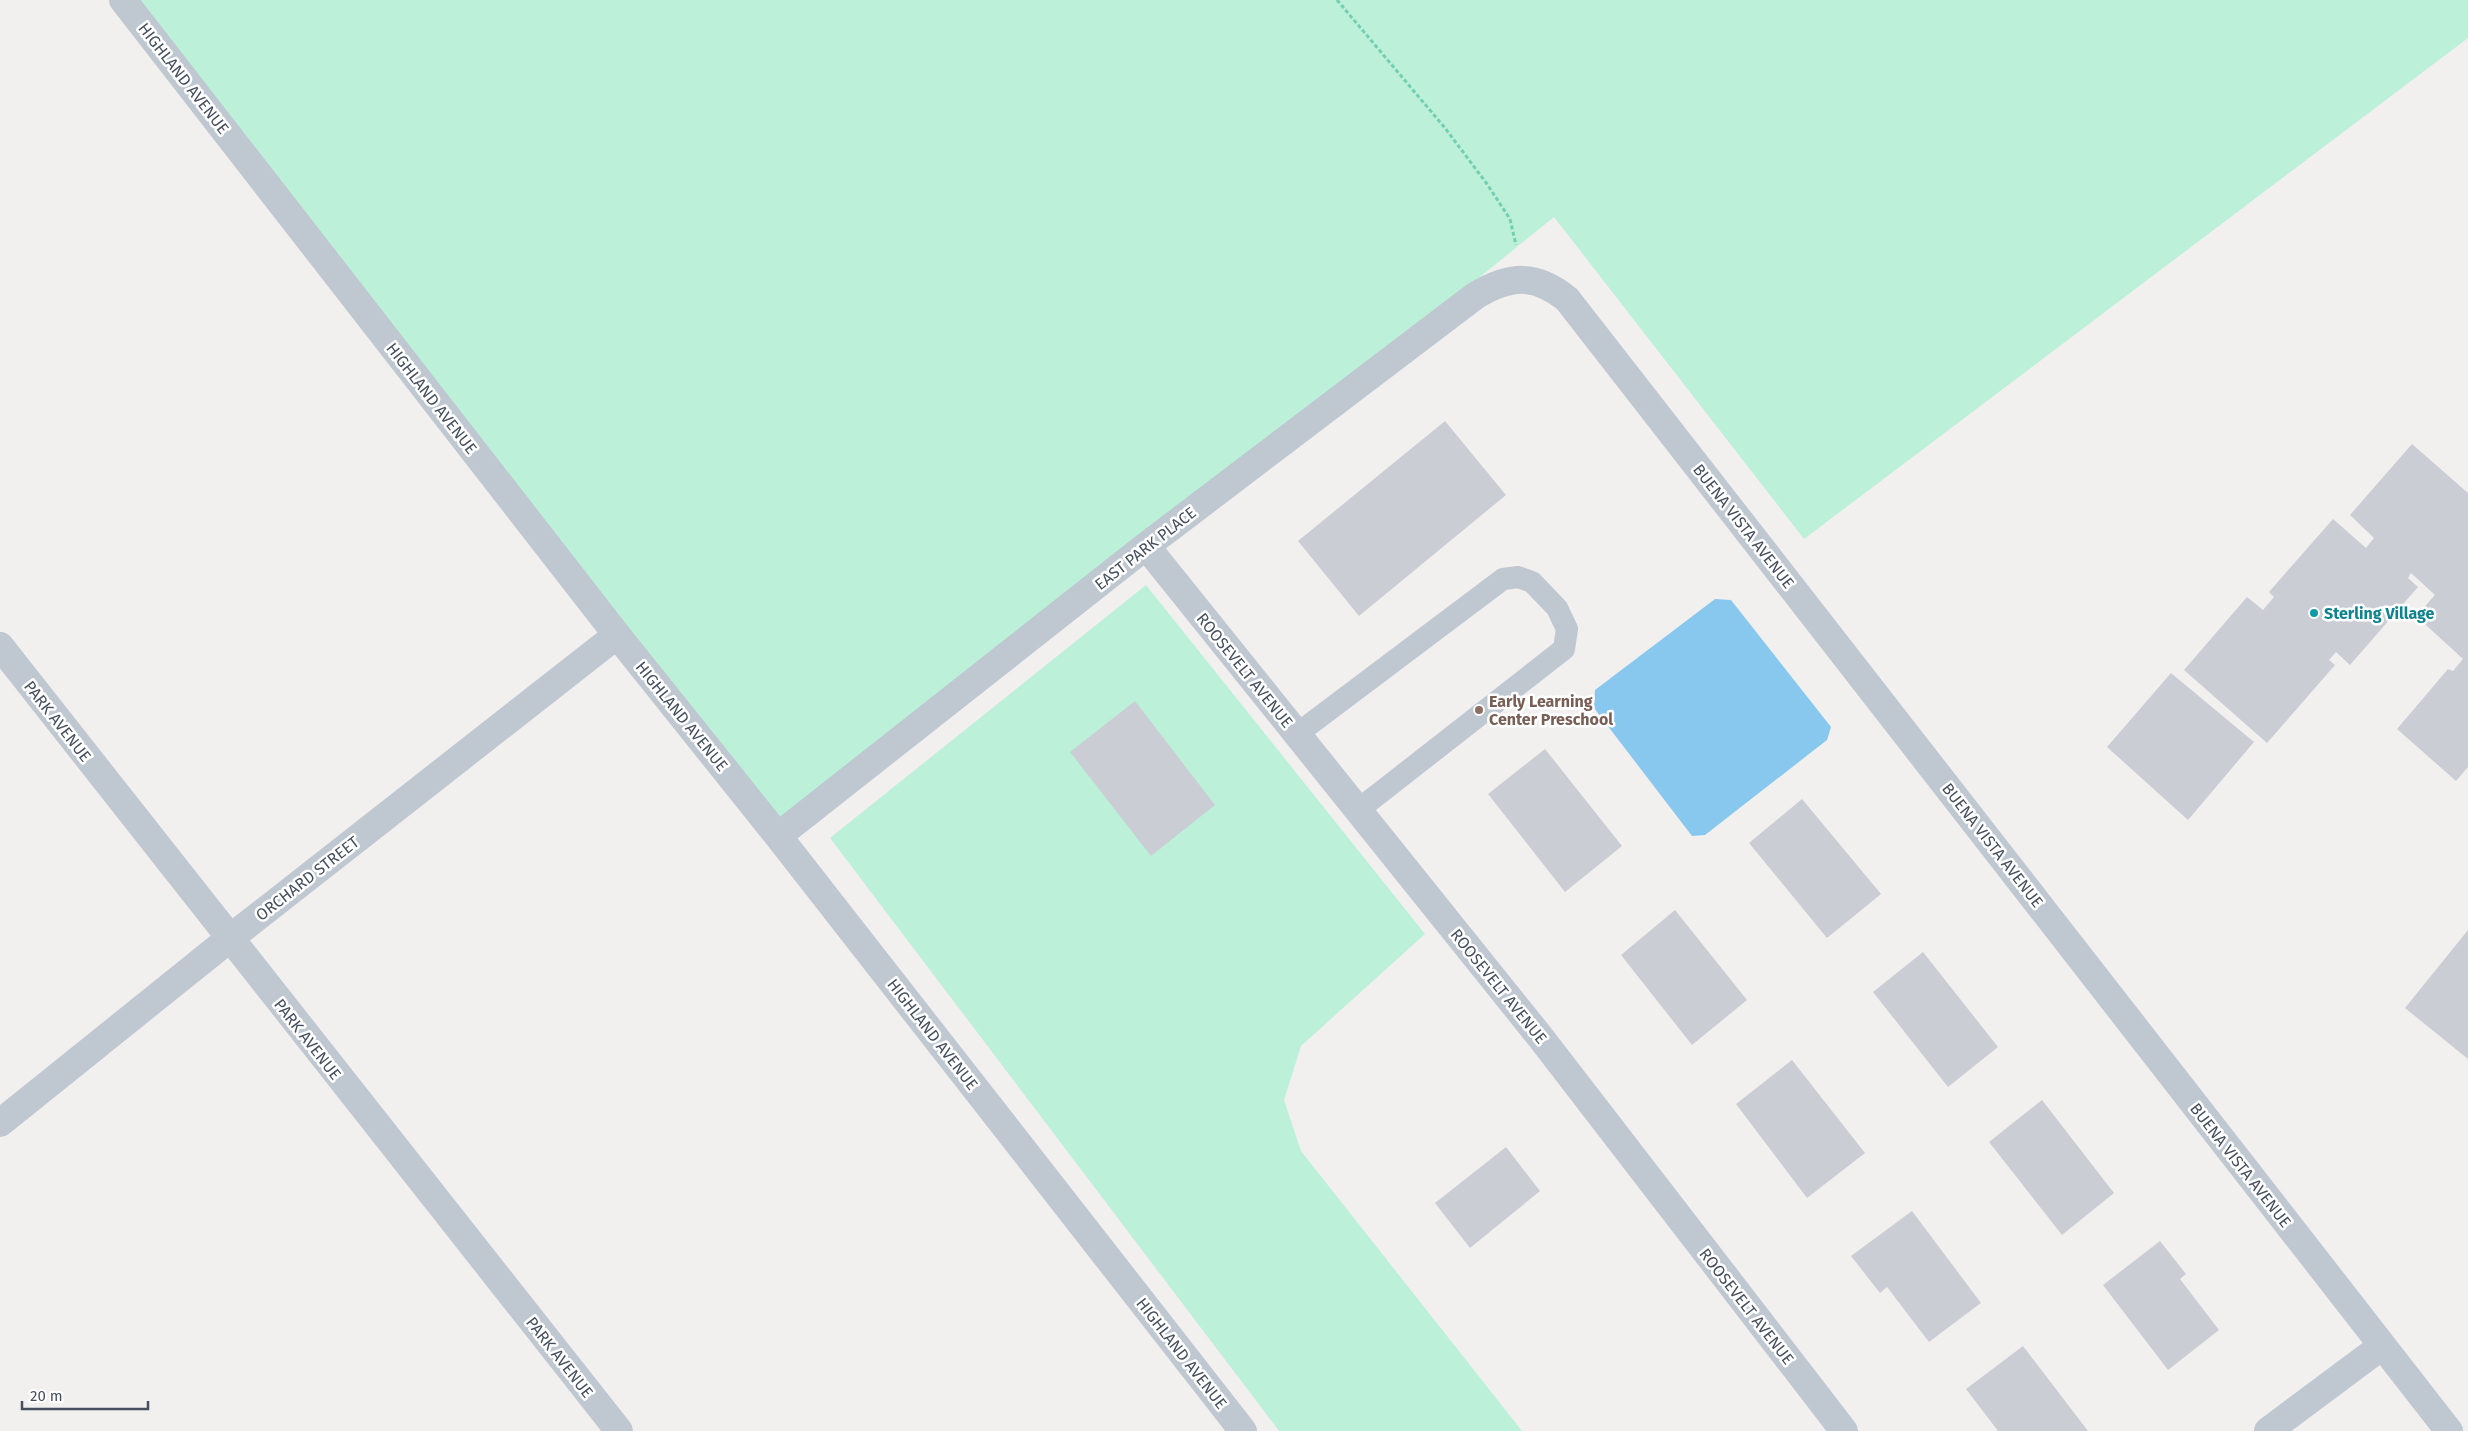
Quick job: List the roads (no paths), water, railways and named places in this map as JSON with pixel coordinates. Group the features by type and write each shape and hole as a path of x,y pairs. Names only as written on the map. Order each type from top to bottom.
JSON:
{"street":[{"name":"HIGHLAND AVENUE","path":"123,0 617,635 778,836 1243,1431"},
{"name":"EAST PARK PLACE","path":"778,836 1146,546 1475,296 1495,284 1523,279"},
{"name":"BUENA VISTA AVENUE","path":"1523,279 1550,285 1567,298 2449,1431"},
{"name":"ROOSEVELT AVENUE","path":"1146,546 1541,1038 1844,1431"},
{"name":"ORCHARD STREET","path":"0,1122 229,939 617,635"},
{"name":"PARK AVENUE","path":"0,646 618,1431"},
{"path":"2268,1431 2382,1346"}],"lane":[{"path":"1297,734 1503,579 1518,577 1532,582 1557,608 1567,629 1564,649 1358,810"}],"water":[{"path":"1715,599 1731,600 1831,727 1827,740 1705,835 1692,836 1594,708 1595,690"}],"place":[{"name":"Sterling Village","path":"2314,613"},
{"name":"Early Learning Center Preschool","path":"1479,710"}]}
